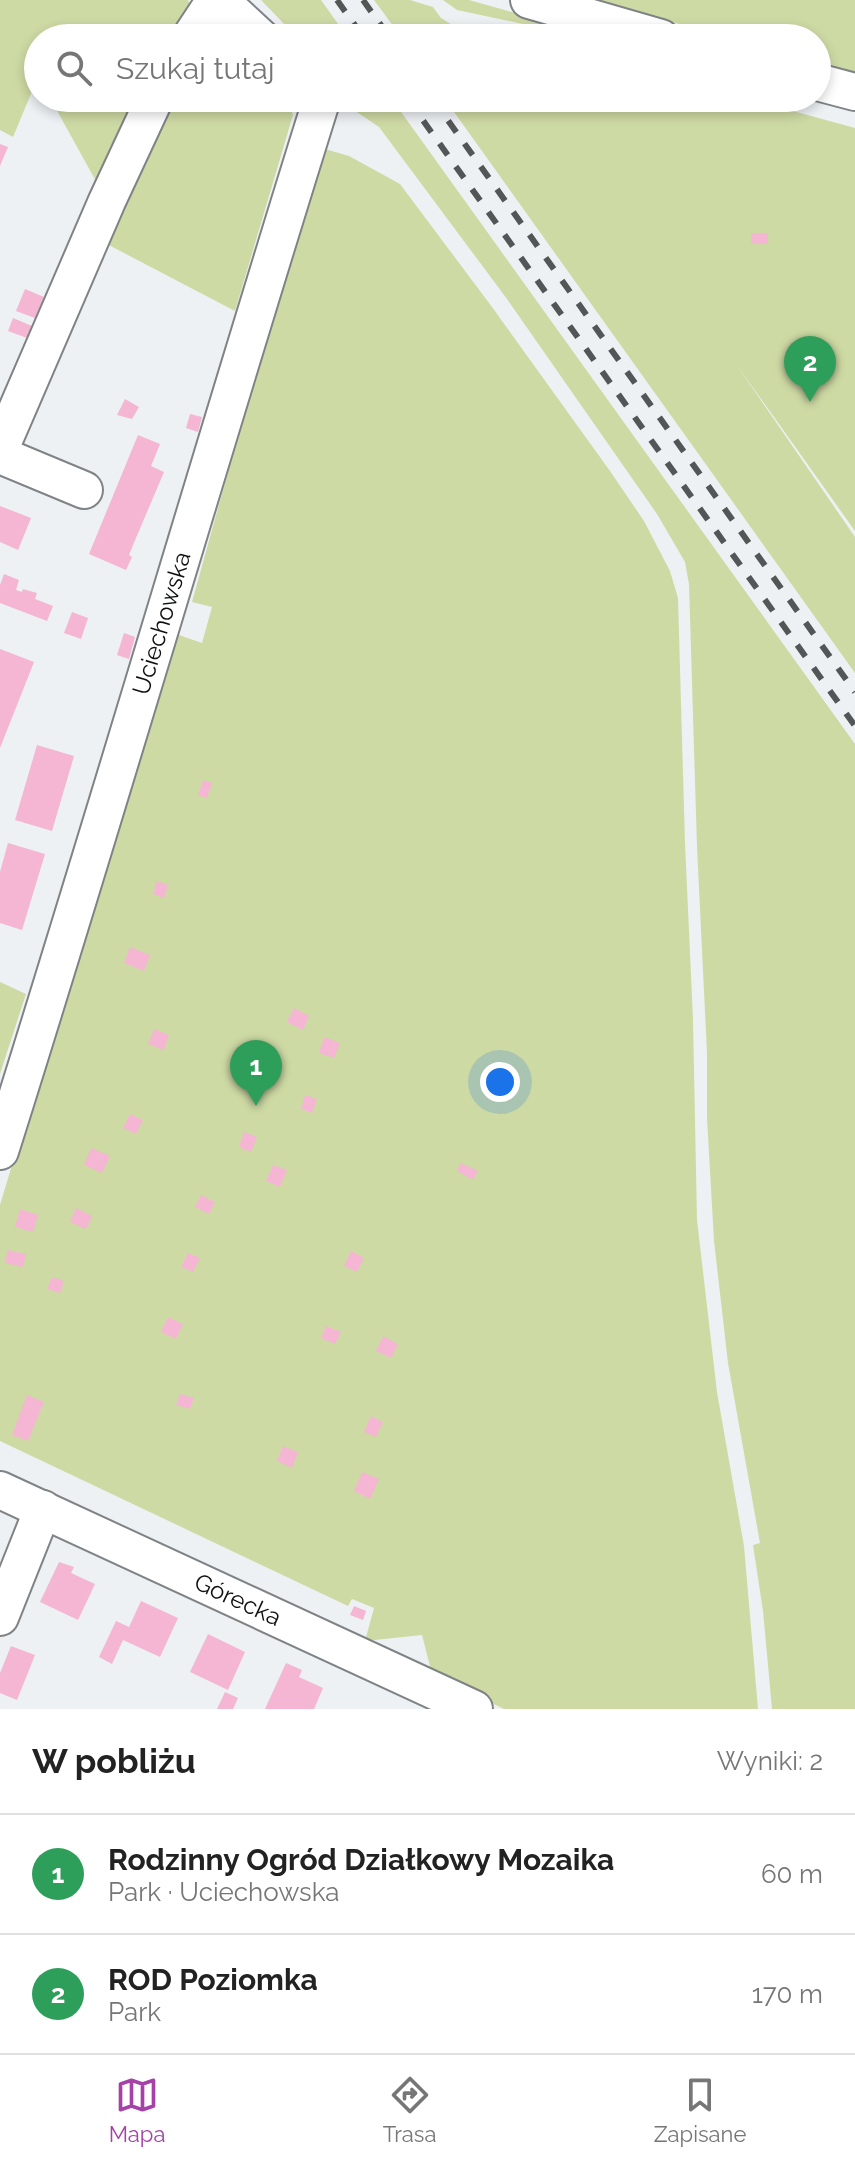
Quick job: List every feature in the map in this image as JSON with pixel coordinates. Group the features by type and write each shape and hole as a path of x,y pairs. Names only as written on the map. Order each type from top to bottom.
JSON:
{"street":[{"path":"200,24 218,0 245,24"},
{"path":"529,0 612,24"},
{"path":"831,86 855,92"},
{"path":"84,490 0,452 148,112"},
{"name":"Uciechowska","path":"0,1151 78,905 318,112"},
{"name":"Górecka","path":"0,1490 420,1698 474,1709"},
{"path":"0,1617 43,1509"}],"green space":[{"path":"0,0 188,0 193,12 186,24 24,24 24,111 13,137 0,130"},
{"path":"261,0 321,0 338,24 284,24"},
{"path":"374,0 410,0 433,7 451,24 392,24"},
{"path":"443,0 469,0 555,24 523,24 457,10"},
{"path":"596,0 855,0 855,73 831,66 831,24 679,24"},
{"path":"58,112 133,112 97,183"},
{"path":"161,112 292,112 235,311 101,241"},
{"path":"357,112 401,112 855,744 855,1709 772,1709 753,1545 760,1543 728,1363 714,1241 689,584 685,562 657,514 507,299 379,127"},
{"path":"454,112 797,112 855,128 855,531 734,361 855,537 855,673"},
{"path":"325,149 349,156 400,184 644,521 670,571 678,598 697,1220 717,1392 744,1546 758,1709 504,1709 432,1674 422,1635 365,1641 374,1608 352,1599 348,1606 0,1441 0,1205 173,633 202,643 212,607 192,602 315,158"},
{"path":"0,982 26,994 0,1074"}],"building":[{"path":"0,144 8,147 0,166"},
{"path":"751,233 768,233 768,244 751,244"},
{"path":"25,289 44,297 35,318 16,311"},
{"path":"13,318 32,326 27,338 8,331"},
{"path":"125,399 139,407 132,419 117,415"},
{"path":"190,414 202,417 198,432 186,428"},
{"path":"138,435 160,444 151,466 164,472 129,555 132,557 126,570 89,554"},
{"path":"0,506 31,518 18,550 0,542"},
{"path":"4,574 19,580 16,590 37,593 35,599 53,606 47,621 0,603 0,585"},
{"path":"72,612 88,618 81,639 64,633"},
{"path":"124,633 135,637 129,659 117,655"},
{"path":"0,649 34,662 0,748"},
{"path":"37,745 74,756 52,831 15,820"},
{"path":"203,780 212,783 207,798 198,795"},
{"path":"8,843 45,854 22,930 0,923 0,872"},
{"path":"157,881 168,885 164,898 153,894"},
{"path":"130,947 150,955 144,971 124,963"},
{"path":"294,1008 309,1016 303,1030 287,1022"},
{"path":"154,1029 169,1035 164,1050 148,1044"},
{"path":"324,1037 340,1043 334,1058 319,1053"},
{"path":"305,1095 317,1099 312,1113 301,1109"},
{"path":"130,1114 143,1120 136,1134 123,1128"},
{"path":"244,1132 257,1137 251,1152 239,1147"},
{"path":"91,1148 110,1156 102,1173 84,1165"},
{"path":"461,1163 478,1171 473,1180 457,1171"},
{"path":"273,1165 287,1170 280,1187 266,1181"},
{"path":"201,1195 215,1202 209,1214 195,1207"},
{"path":"76,1208 92,1216 86,1229 70,1222"},
{"path":"20,1209 38,1215 33,1232 15,1227"},
{"path":"8,1250 26,1254 23,1267 5,1263"},
{"path":"351,1251 364,1258 357,1272 344,1266"},
{"path":"188,1253 200,1258 193,1272 181,1267"},
{"path":"52,1277 64,1281 60,1293 47,1289"},
{"path":"168,1317 183,1324 176,1339 161,1332"},
{"path":"326,1326 341,1332 335,1344 321,1338"},
{"path":"383,1336 398,1344 391,1358 376,1351"},
{"path":"180,1394 194,1398 190,1409 176,1405"},
{"path":"27,1395 44,1402 28,1441 12,1435"},
{"path":"371,1416 383,1422 376,1437 364,1432"},
{"path":"283,1446 298,1452 292,1468 277,1461"},
{"path":"362,1472 379,1479 370,1499 354,1491"},
{"path":"59,1562 74,1567 71,1573 95,1584 78,1620 40,1602"},
{"path":"141,1601 178,1618 160,1657 123,1640 112,1664 99,1657 116,1621 129,1627"},
{"path":"354,1606 366,1611 363,1620 350,1615"},
{"path":"208,1634 245,1652 228,1690 190,1672"},
{"path":"11,1646 35,1655 17,1700 0,1693 0,1673"},
{"path":"286,1663 302,1670 299,1677 323,1688 314,1709 265,1709"},
{"path":"225,1692 238,1698 233,1709 217,1709"}],"railway":[{"path":"337,0 354,24"},
{"path":"363,0 380,24"},
{"path":"417,112 855,726"},
{"path":"442,112 855,692"}],"place":[{"name":"ROD Poziomka","path":"810,402"},
{"name":"Rodzinny Ogród Działkowy Mozaika","path":"256,1106"}]}
